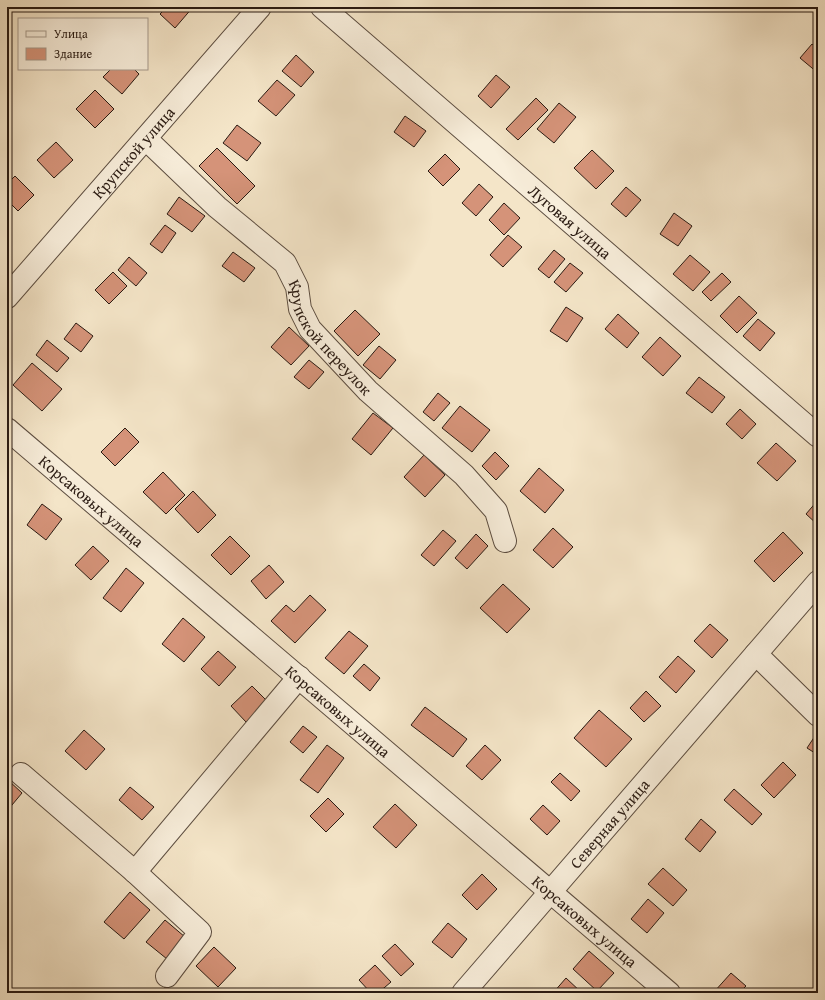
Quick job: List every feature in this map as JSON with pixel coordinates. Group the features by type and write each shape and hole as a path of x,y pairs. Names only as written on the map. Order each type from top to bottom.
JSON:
{"street":[{"name":"Крупской улица","path":"7,297 260,7"},
{"name":"Луговая улица","path":"322,7 818,436"},
{"name":"Крупской переулок","path":"146,139 217,207 285,263 297,287 300,309 310,329 368,391 464,475 496,511 505,541"},
{"name":"Корсаковых улица","path":"7,429 669,993"},
{"name":"Северная улица","path":"463,993 818,582"},
{"path":"756,654 818,715"},
{"path":"135,872 299,677"},
{"path":"21,774 135,872 200,932 167,976"}],"building":[{"path":"167,7 193,7 175,28 160,14"},
{"path":"812,44 818,49 818,73 800,58"},
{"path":"296,55 314,72 301,87 282,71"},
{"path":"110,70 135,70 139,74 122,94 103,77"},
{"path":"496,75 510,87 491,108 478,96"},
{"path":"277,80 295,95 276,116 258,101"},
{"path":"95,90 114,109 95,128 76,109"},
{"path":"536,98 548,110 518,140 506,129"},
{"path":"559,103 576,117 554,143 537,129"},
{"path":"405,116 426,131 414,147 394,132"},
{"path":"237,125 261,143 247,161 223,143"},
{"path":"56,142 73,160 54,178 37,160"},
{"path":"217,148 255,186 237,204 199,166"},
{"path":"592,150 614,171 596,189 574,168"},
{"path":"445,154 460,169 443,186 428,171"},
{"path":"15,176 34,195 18,211 7,200 7,184"},
{"path":"479,184 493,197 476,216 462,203"},
{"path":"626,187 641,200 626,217 611,204"},
{"path":"179,197 205,216 192,232 167,214"},
{"path":"504,203 520,218 504,235 489,220"},
{"path":"674,213 692,226 678,246 660,234"},
{"path":"165,225 176,233 162,253 150,244"},
{"path":"508,235 522,247 503,267 490,255"},
{"path":"554,250 565,259 549,278 538,269"},
{"path":"233,252 255,268 244,282 222,266"},
{"path":"690,255 710,272 693,291 673,274"},
{"path":"129,257 147,273 136,286 118,270"},
{"path":"570,263 583,273 566,292 554,282"},
{"path":"113,272 127,286 109,304 95,290"},
{"path":"722,273 731,282 711,301 702,292"},
{"path":"739,296 757,313 737,333 720,316"},
{"path":"566,307 583,318 567,342 550,331"},
{"path":"355,310 380,334 358,356 334,331"},
{"path":"618,314 639,333 627,348 605,329"},
{"path":"758,319 775,333 760,351 743,336"},
{"path":"76,323 93,336 81,352 64,339"},
{"path":"289,327 309,346 291,365 271,347"},
{"path":"660,337 681,356 663,376 642,357"},
{"path":"47,340 69,358 57,372 36,355"},
{"path":"379,346 396,360 380,379 363,365"},
{"path":"309,360 324,372 309,389 294,377"},
{"path":"32,363 62,389 42,411 13,385"},
{"path":"699,377 725,397 712,413 686,393"},
{"path":"438,393 450,403 434,421 423,412"},
{"path":"460,406 490,430 472,452 442,428"},
{"path":"740,409 756,424 742,439 726,424"},
{"path":"373,413 393,428 371,455 352,439"},
{"path":"125,428 139,442 115,466 101,452"},
{"path":"776,443 796,461 777,481 757,463"},
{"path":"495,452 509,466 496,480 482,466"},
{"path":"424,455 445,475 425,497 404,477"},
{"path":"539,468 564,490 545,513 520,491"},
{"path":"163,472 185,495 166,514 143,492"},
{"path":"193,491 216,515 198,533 175,509"},
{"path":"818,500 818,525 806,514"},
{"path":"42,504 62,519 46,540 27,525"},
{"path":"553,528 573,547 553,568 533,550"},
{"path":"443,530 456,541 434,566 421,555"},
{"path":"783,532 803,553 774,582 754,561"},
{"path":"476,534 488,546 467,569 455,558"},
{"path":"230,536 250,556 231,575 211,555"},
{"path":"93,546 109,561 91,580 75,565"},
{"path":"269,565 284,582 266,599 251,581"},
{"path":"126,568 144,583 121,612 103,598"},
{"path":"503,584 530,609 507,633 480,608"},
{"path":"310,595 326,610 295,643 271,621 286,605 294,612"},
{"path":"183,618 205,637 184,662 162,644"},
{"path":"710,624 728,640 712,658 694,641"},
{"path":"349,631 368,646 344,674 325,658"},
{"path":"218,651 236,667 219,686 201,669"},
{"path":"678,656 695,671 676,693 659,677"},
{"path":"364,664 380,678 370,691 353,676"},
{"path":"252,686 267,701 246,722 231,706"},
{"path":"646,691 661,706 644,722 630,708"},
{"path":"425,707 467,739 453,757 411,725"},
{"path":"599,710 632,739 606,767 574,738"},
{"path":"303,726 317,737 303,753 290,742"},
{"path":"84,730 105,749 86,770 65,751"},
{"path":"815,736 818,737 818,755 807,748"},
{"path":"327,745 344,758 318,793 300,780"},
{"path":"485,745 501,760 482,780 466,766"},
{"path":"783,762 796,775 774,798 761,785"},
{"path":"560,773 580,791 571,801 551,782"},
{"path":"8,780 22,793 7,811 7,781"},
{"path":"130,787 154,807 142,820 119,800"},
{"path":"734,789 762,814 752,825 724,800"},
{"path":"328,798 344,814 326,832 310,816"},
{"path":"395,804 417,825 396,848 373,827"},
{"path":"543,805 560,821 547,835 530,819"},
{"path":"701,819 716,832 700,852 685,839"},
{"path":"663,868 687,890 673,906 648,884"},
{"path":"482,874 497,889 477,910 462,895"},
{"path":"130,892 150,910 124,939 104,922"},
{"path":"648,899 664,913 647,933 631,919"},
{"path":"165,920 185,937 167,959 146,942"},
{"path":"448,923 467,939 452,958 432,942"},
{"path":"395,944 414,964 401,976 382,956"},
{"path":"214,947 236,968 218,987 196,966"},
{"path":"589,951 614,973 597,991 573,969"},
{"path":"375,965 391,982 378,993 371,993 359,980"},
{"path":"731,973 746,986 739,993 715,993 714,992"},
{"path":"566,978 582,993 553,993"},
{"path":"166,986 174,993 161,993"}]}
